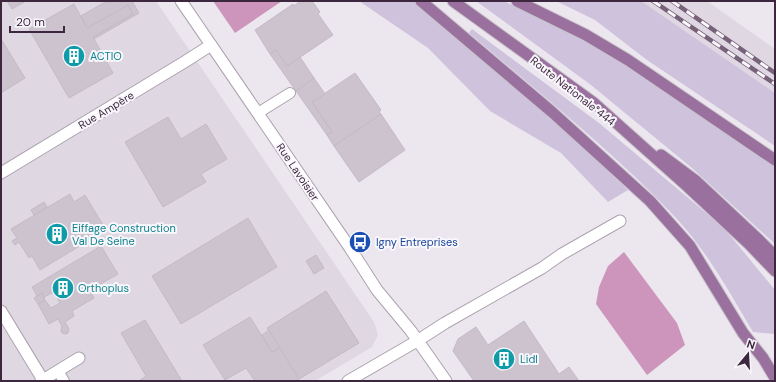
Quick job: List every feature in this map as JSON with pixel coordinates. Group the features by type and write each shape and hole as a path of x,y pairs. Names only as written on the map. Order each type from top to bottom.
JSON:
{"main road":[{"path":"421,1 552,112 650,201 690,246 743,333 763,358 775,378"},
{"name":"Route Nationale°444","path":"453,1 594,103 688,187 749,244 775,271"},
{"path":"517,1 586,35 628,60 775,160"},
{"path":"594,103 696,182 775,256"}],"street":[{"name":"Rue Lavoisier","path":"180,1 378,290 411,331 446,381"},
{"name":"Rue Ampère","path":"1,173 186,62 211,45"},
{"path":"348,381 620,221"},
{"path":"1,311 42,380 79,358"}],"lane":[{"path":"258,113 290,93"},
{"path":"58,371 64,381"}],"shaded area":[{"path":"1,1 156,1 374,322 378,335 372,347 315,381 1,381"},
{"path":"213,1 282,1 235,33"},
{"path":"359,1 414,1 576,141 628,190 608,202 561,153 490,111 428,48"},
{"path":"476,1 504,1 574,35 620,60 775,165 775,244 692,168 591,85"},
{"path":"556,1 641,1 775,93 775,146 647,60 595,20"},
{"path":"626,1 707,1 775,49 775,103"},
{"path":"472,29 599,123 724,228 775,290 775,334 753,332 709,259 677,219 628,170 469,33"},
{"path":"624,252 677,323 685,345 647,375 596,304 599,287 608,266"}],"building":[{"path":"7,1 26,1 12,9"},
{"path":"107,1 132,1 139,13 94,39 93,37 133,14 128,5 87,28 81,16"},
{"path":"300,1 312,1 320,12 318,14 333,35 287,66 276,50 270,54 255,30 293,4 294,6"},
{"name":"ACTIO","path":"74,4 87,28 128,5 133,14 93,37 113,73 69,98 29,29"},
{"path":"1,39 25,78 1,93"},
{"path":"276,50 287,66 300,57 314,78 296,91 270,54"},
{"path":"355,73 381,110 379,112 381,114 334,146 327,135 332,132 312,102"},
{"path":"314,78 325,94 312,102 332,132 327,135 296,91"},
{"path":"381,114 405,150 359,182 334,146"},
{"path":"168,117 181,139 206,124 227,159 201,174 206,182 163,207 125,142"},
{"name":"Eiffage Construction Val De Seine","path":"70,194 74,202 85,195 106,230 40,270 32,256 29,258 19,242 15,245 12,241 17,238 11,229"},
{"path":"44,202 47,207 34,215 31,210"},
{"path":"248,218 277,267 181,324 152,276"},
{"name":"Orthoplus","path":"101,246 118,274 90,290 94,298 72,311 74,316 65,322 69,329 68,333 62,333 62,326 58,319 49,324 38,304 45,300 51,308 60,303 54,292 44,297 42,293 37,296 32,287"},
{"path":"316,255 324,268 314,274 306,261"},
{"path":"326,291 359,343 299,379 267,328"},
{"path":"42,293 45,300 38,304 34,298"},
{"path":"250,317 272,352 280,348 299,379 295,381 255,381 246,368 225,380 203,345"},
{"path":"145,320 182,381 139,381 146,376 121,333"},
{"name":"Lidl","path":"524,321 559,374 569,367 579,381 474,381 453,351 458,339 476,327 488,345"},
{"path":"269,330 280,348 272,352 262,335"}],"railway":[{"path":"653,1 775,84"},
{"path":"672,1 775,73"}],"place":[{"name":"ACTIO","path":"74,56"},
{"name":"Eiffage Construction Val De Seine","path":"57,234"},
{"name":"Igny Entreprises","path":"360,242"},
{"name":"Orthoplus","path":"63,288"},
{"name":"Lidl","path":"504,359"}]}
